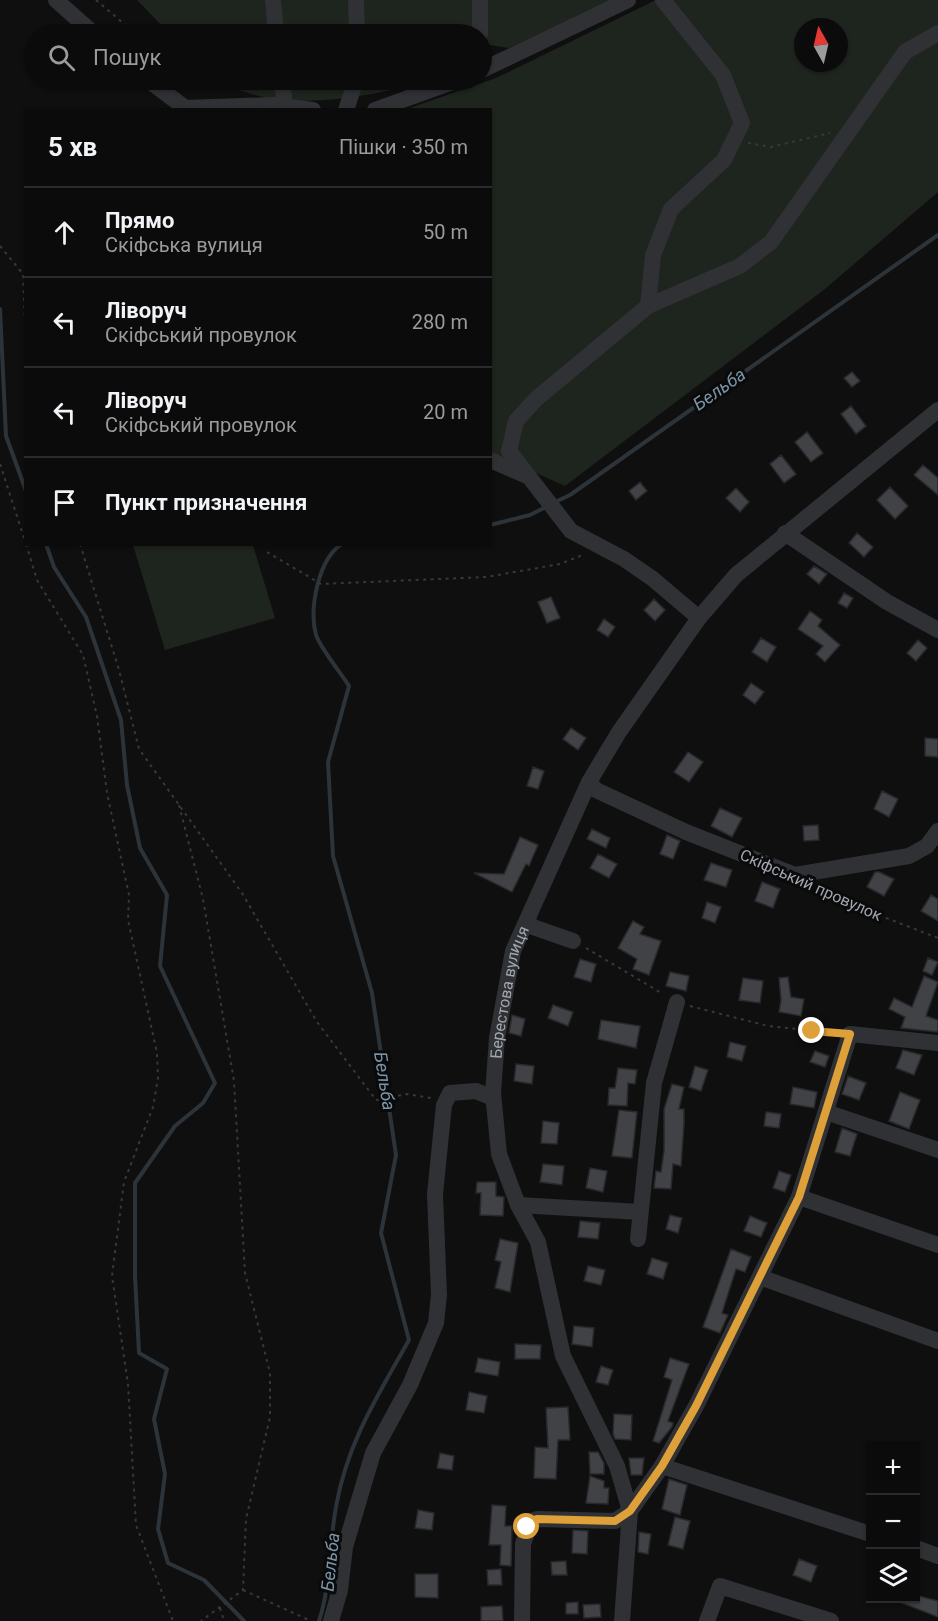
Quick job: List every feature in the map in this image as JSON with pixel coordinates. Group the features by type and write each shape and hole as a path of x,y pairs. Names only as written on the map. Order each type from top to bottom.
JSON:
{"street":[{"path":"56,0 83,24"},
{"path":"273,0 275,24"},
{"path":"356,0 357,24"},
{"path":"480,0 480,24"},
{"path":"492,65 628,0"},
{"path":"648,306 653,255 671,208 724,160 742,123 723,75 663,0"},
{"path":"699,618 653,579 624,559 598,548 571,531 509,451 516,421 552,386 648,306 740,267 771,242 905,52 938,33"},
{"path":"161,90 185,108"},
{"path":"230,108 275,107 279,90"},
{"path":"347,108 353,90"},
{"path":"381,108 430,90"},
{"name":"Берестова вулиця","path":"630,1511 617,1466 562,1356 538,1242 518,1205 499,1154 494,1098 498,1038 513,951 589,782 619,732 699,618 736,574 938,410"},
{"path":"492,461 535,483"},
{"path":"785,533 887,602 938,630"},
{"name":"Скіфський провулок","path":"589,782 596,790 686,832 795,875"},
{"path":"795,875 909,856 927,846 938,831"},
{"path":"527,921 532,927 573,941"},
{"path":"638,1239 654,1083 677,1002"},
{"path":"522,1621 523,1544 531,1521 537,1519 615,1521 630,1511 662,1466 696,1406 799,1197 850,1034 938,1043"},
{"path":"331,1621 340,1590 345,1547 373,1453 410,1385 436,1323 439,1295 435,1194 444,1105 450,1093 476,1091 494,1098"},
{"path":"826,1112 938,1150"},
{"path":"799,1197 938,1245"},
{"path":"518,1205 640,1212"},
{"path":"760,1277 938,1341"},
{"path":"662,1466 866,1533"},
{"path":"622,1621 630,1511"},
{"path":"918,1549 938,1556"},
{"path":"707,1621 720,1586 831,1621"}],"path":[{"path":"96,0 124,24"},
{"path":"734,141 771,147 854,127"},
{"path":"0,246 23,274 24,299"},
{"path":"0,464 24,538"},
{"path":"27,546 37,580 83,655 97,716 107,793 129,895 128,920 157,1053 158,1078 153,1107 124,1182 112,1276 128,1384 136,1525 173,1621"},
{"path":"81,546 119,670 139,749 242,893 317,1022 376,1100 393,1095 421,1094 444,1105"},
{"path":"267,552 321,584 486,576 560,564 598,548"},
{"path":"179,805 202,899 234,1081 244,1273 270,1373 270,1417 246,1519 243,1590 201,1621"},
{"name":"Скіфський провулок","path":"795,875 810,889 938,938"},
{"path":"573,941 677,1002 768,1026 850,1034"},
{"path":"243,1590 311,1621"},
{"path":"220,1607 224,1621"}],"shaded area":[{"path":"137,0 613,0 509,48 492,45 492,24 160,24"},
{"path":"656,0 938,0 938,192 825,289 565,486 492,453 492,108 410,108 462,90 492,90 492,79"},
{"path":"238,90 390,90 310,101 273,99"},
{"path":"133,546 253,546 275,618 165,650"}],"building":[{"path":"852,372 860,381 852,387 844,378"},
{"path":"851,406 866,426 856,434 841,414"},
{"path":"807,432 823,453 811,462 795,442"},
{"path":"781,455 796,474 784,483 770,464"},
{"path":"923,465 938,478 938,495 914,475"},
{"path":"640,482 647,491 636,500 629,491"},
{"path":"890,487 908,506 895,519 877,500"},
{"path":"736,488 749,502 740,512 726,498"},
{"path":"857,533 873,547 864,557 849,543"},
{"path":"814,566 827,574 819,584 807,574"},
{"path":"844,593 853,598 847,608 838,603"},
{"path":"551,597 560,618 547,623 538,602"},
{"path":"654,599 665,610 655,621 644,610"},
{"path":"810,611 822,620 818,626 840,645 825,662 816,654 823,646 798,629"},
{"path":"604,619 615,627 608,637 597,630"},
{"path":"761,638 776,647 767,662 752,652"},
{"path":"918,640 927,648 916,661 907,653"},
{"path":"751,683 764,692 755,704 743,695"},
{"path":"571,728 586,738 578,750 563,739"},
{"path":"925,738 938,739 938,757 925,756"},
{"path":"688,752 703,762 689,782 674,772"},
{"path":"533,767 544,771 538,789 527,786"},
{"path":"882,791 898,799 889,817 874,809"},
{"path":"720,808 742,818 732,837 711,826"},
{"path":"818,825 819,840 804,841 803,826"},
{"path":"592,829 610,838 606,848 587,839"},
{"path":"667,835 680,841 673,859 660,854"},
{"path":"520,837 538,845 529,866 526,864 512,892 474,873 504,874"},
{"path":"598,854 617,864 609,878 590,868"},
{"path":"711,863 732,870 726,887 704,880"},
{"path":"875,872 894,879 884,896 867,887"},
{"path":"762,882 780,889 773,908 755,901"},
{"path":"931,895 938,899 938,921 921,911"},
{"path":"707,902 721,907 715,923 702,918"},
{"path":"633,921 644,927 640,934 661,941 649,975 633,969 637,959 618,948"},
{"path":"928,958 938,962 932,975 923,971"},
{"path":"580,959 596,964 591,982 574,977"},
{"path":"670,972 689,976 686,991 666,986"},
{"path":"924,976 938,982 926,1016 938,1020 938,1032 901,1028 905,1017 889,1009 894,998 912,1007"},
{"path":"788,977 791,997 804,999 801,1016 779,1012 781,1000 779,978"},
{"path":"743,978 763,981 760,1003 739,1000"},
{"path":"553,1005 573,1012 568,1026 548,1018"},
{"path":"512,1015 525,1019 521,1036 509,1033"},
{"path":"601,1020 640,1026 636,1048 598,1039"},
{"path":"730,1042 746,1046 742,1061 727,1057"},
{"path":"903,1050 922,1055 914,1075 896,1068"},
{"path":"815,1051 829,1056 825,1067 810,1062"},
{"path":"516,1064 534,1066 532,1084 514,1081"},
{"path":"695,1066 708,1070 701,1091 689,1087"},
{"path":"618,1068 637,1070 635,1084 628,1083 627,1106 608,1105 609,1088 615,1088"},
{"path":"848,1076 866,1083 859,1100 842,1094"},
{"path":"672,1084 684,1087 679,1109 684,1109 681,1166 673,1164 671,1189 654,1188 656,1171 661,1172 664,1150 664,1109"},
{"path":"793,1087 817,1092 814,1108 790,1104"},
{"path":"900,1092 920,1100 909,1129 889,1121"},
{"path":"619,1110 637,1112 632,1158 612,1156"},
{"path":"766,1112 781,1114 779,1128 764,1126"},
{"path":"543,1121 559,1123 557,1144 541,1143"},
{"path":"842,1128 857,1134 850,1156 835,1152"},
{"path":"543,1164 564,1166 562,1185 540,1182"},
{"path":"590,1168 607,1171 603,1192 586,1188"},
{"path":"779,1171 791,1175 785,1192 773,1188"},
{"path":"477,1182 496,1182 496,1196 504,1197 503,1216 480,1215 481,1193 476,1193"},
{"path":"670,1215 682,1218 678,1233 666,1229"},
{"path":"750,1216 767,1223 761,1237 744,1231"},
{"path":"580,1221 600,1223 598,1239 578,1237"},
{"path":"500,1239 518,1243 510,1292 495,1288 501,1262 495,1260"},
{"path":"731,1249 751,1257 745,1272 736,1269 722,1313 728,1315 720,1333 703,1327"},
{"path":"652,1258 668,1263 663,1279 647,1274"},
{"path":"588,1266 605,1270 601,1285 584,1281"},
{"path":"574,1326 594,1328 592,1347 572,1344"},
{"path":"515,1344 541,1345 540,1359 515,1359"},
{"path":"478,1358 500,1362 498,1376 475,1372"},
{"path":"670,1358 689,1364 668,1421 673,1423 672,1427 659,1443 653,1441 672,1380 664,1377"},
{"path":"601,1366 613,1370 608,1385 596,1382"},
{"path":"469,1392 487,1396 484,1413 466,1410"},
{"path":"568,1407 570,1440 558,1440 556,1479 534,1478 535,1447 548,1448 546,1408"},
{"path":"614,1414 632,1415 631,1440 615,1439"},
{"path":"589,1452 598,1452 604,1463 604,1474 590,1474"},
{"path":"440,1453 454,1456 452,1470 437,1468"},
{"path":"629,1458 644,1458 642,1475 631,1475"},
{"path":"590,1476 604,1481 604,1488 609,1488 608,1504 586,1503"},
{"path":"669,1479 687,1485 680,1515 662,1509"},
{"path":"492,1505 506,1506 505,1526 512,1526 511,1566 500,1565 501,1545 489,1545"},
{"path":"418,1510 434,1513 432,1530 415,1528"},
{"path":"675,1517 690,1521 683,1549 668,1545"},
{"path":"573,1530 588,1531 587,1554 572,1553"},
{"path":"639,1532 651,1534 648,1554 638,1552"},
{"path":"799,1559 817,1566 811,1582 793,1575"},
{"path":"566,1561 567,1575 552,1575 551,1562"},
{"path":"501,1569 502,1585 488,1585 487,1570"},
{"path":"415,1574 438,1574 438,1598 415,1597"},
{"path":"920,1596 938,1601 938,1617 902,1603 920,1603"},
{"path":"578,1602 578,1614 566,1614 566,1603"},
{"path":"600,1604 601,1617 584,1618 583,1605"},
{"path":"502,1606 503,1621 481,1621 481,1607"}],"waterway":[{"name":"Бельба","path":"555,502 570,495 938,235"},
{"path":"0,309 6,436 24,486"},
{"name":"Бельба","path":"492,524 530,515 546,507"},
{"path":"47,546 54,567 86,617 121,720 127,785 140,848 167,895 160,966 215,1083 203,1103 175,1126 135,1183 135,1276 139,1353 167,1369 154,1419 165,1474 158,1529 168,1563 204,1580 244,1621"},
{"name":"Бельба","path":"319,1621 326,1593 336,1507 348,1462 365,1420 409,1340 381,1233 396,1155 372,993 333,856 328,762 349,686 316,635 314,612 317,585 321,573 327,561 340,546"}],"route":[{"path":"527,1527 531,1521 537,1519 615,1521 623,1518 662,1466 696,1406 799,1197 850,1034 812,1031"}]}
